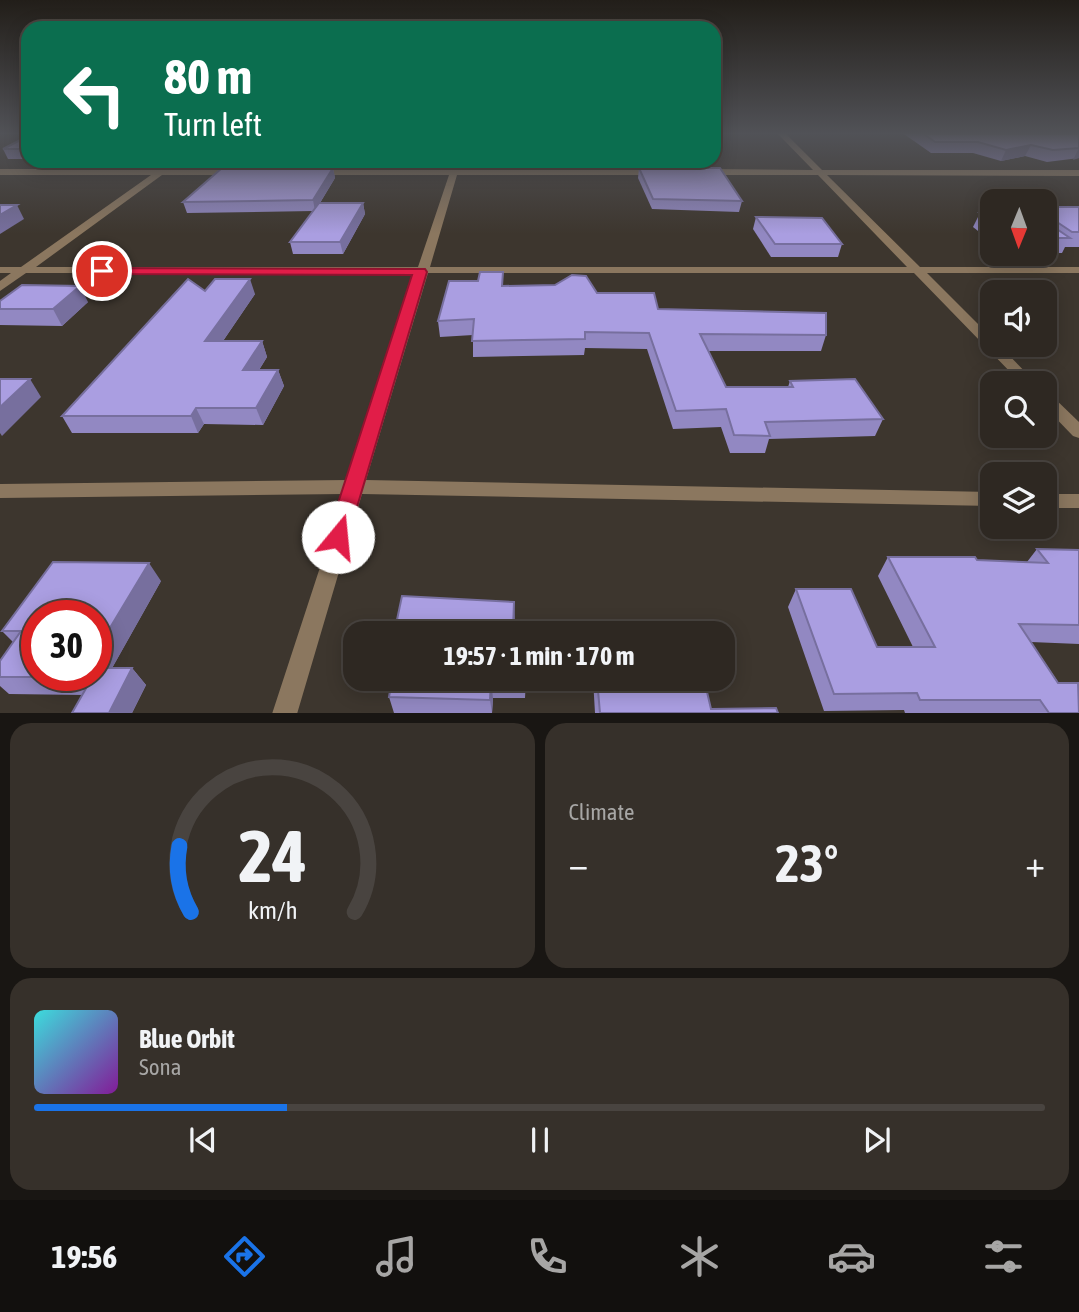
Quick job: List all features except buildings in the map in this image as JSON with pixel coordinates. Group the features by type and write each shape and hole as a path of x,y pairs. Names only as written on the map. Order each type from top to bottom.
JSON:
{"street":[{"path":"812,167 1017,371"},
{"path":"0,288 165,168"},
{"path":"306,172 425,168"},
{"path":"284,713 455,168"},
{"path":"497,168 663,172"},
{"path":"0,172 240,172"},
{"path":"691,172 1079,173"},
{"path":"0,270 1079,270"},
{"path":"1057,410 1079,432"},
{"path":"0,491 353,487 980,499"},
{"path":"1057,500 1079,501"}],"route":[{"path":"102,271 420,272 338,537"}]}
